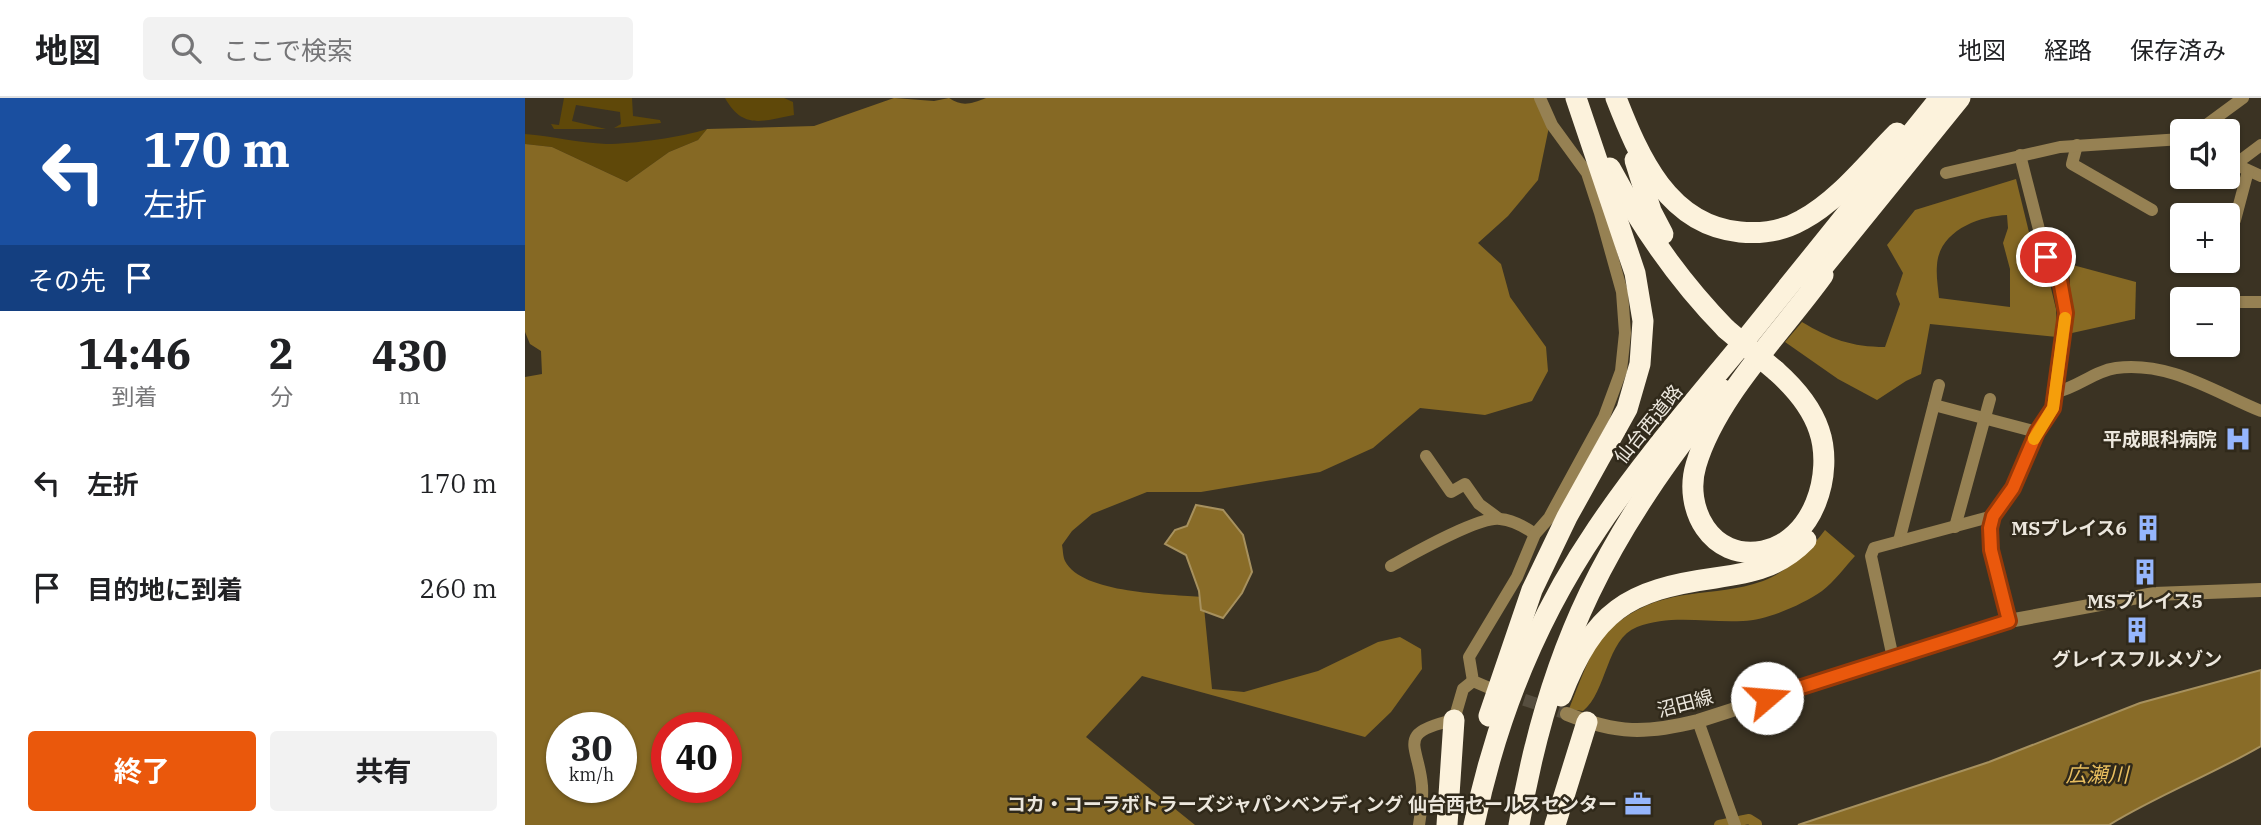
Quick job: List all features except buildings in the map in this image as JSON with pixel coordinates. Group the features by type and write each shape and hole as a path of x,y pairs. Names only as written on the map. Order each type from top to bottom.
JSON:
{"highway":[{"path":"1472,825 1482,746 1516,629 1548,553 1627,409 1640,364 1643,321 1635,273 1576,98"},
{"path":"1619,104 1653,177 1677,205 1718,228 1761,232 1788,226 1819,208 1930,98"},
{"name":"仙台西道路","path":"1472,825 1490,755 1521,666 1544,617 1596,529 1662,441 1940,98"},
{"name":"仙台西道路","path":"1519,825 1537,735 1570,631 1614,542 1640,499 1681,443 1959,98"},
{"path":"1780,365 1819,428 1823,445 1823,480 1812,511 1791,537 1765,551 1739,551 1715,539 1706,530 1693,505 1693,479 1701,451 1734,394 1873,205 1967,98"},
{"path":"1619,104 1643,191 1658,227 1731,324"},
{"path":"1526,825 1540,758 1567,680 1586,643 1610,615 1631,599 1653,590 1755,572 1773,566 1800,547 1821,521 1835,486 1837,468 1835,440 1820,400 1677,275 1656,246 1585,123"},
{"path":"1447,825 1454,720"},
{"path":"1555,825 1587,722"}],"street":[{"path":"1473,681 1469,657 1517,577 1535,534 1549,518 1604,417 1622,371 1625,333 1622,292 1587,173 1552,125 1540,98"},
{"path":"2214,119 2243,98"},
{"path":"1946,173 2020,155 2077,145 2170,142"},
{"path":"2077,145 2072,163 2152,209"},
{"path":"2238,203 2244,168 2261,145"},
{"path":"2009,621 1991,550 1990,528 1993,516 2013,488 2037,432 2053,408 2066,313 2060,280 2046,257 2020,155"},
{"path":"2240,302 2261,302"},
{"path":"2056,391 2070,390 2113,369 2136,367 2177,374 2205,384 2261,411"},
{"path":"1899,541 1939,385"},
{"path":"1955,527 1990,399"},
{"path":"1934,405 2037,432"},
{"path":"1426,456 1451,492 1465,484 1479,505 1498,518 1535,534"},
{"path":"1893,658 1871,556 1874,548 1993,516"},
{"path":"1391,566 1449,536 1498,518"},
{"name":"沼田線","path":"1567,714 1587,722 1636,732 1698,721 2009,621 2154,594 2261,590"},
{"path":"1473,681 1487,687"},
{"path":"1419,825 1422,784 1412,747 1417,735 1431,725 1454,720 1464,689 1473,681"},
{"path":"1698,721 1734,820"}],"shaded area":[{"path":"564,98 632,98 633,116 660,120 661,123 614,128 621,124 620,112 576,105 572,121 606,129 554,129 551,124 559,125"},
{"path":"725,98 784,98 793,102 794,115 754,121 739,115"},
{"path":"894,98 934,101 949,98 967,104 986,98 1536,98 1549,127 1538,180 1508,216 1478,243 1501,264 1510,297 1546,347 1548,371 1532,401 1485,415 1420,408 1373,448 1320,472 1201,492 1147,492 1092,514 1072,531 1062,545 1065,561 1074,572 1089,580 1128,590 1203,597 1212,689 1244,692 1318,671 1378,642 1400,637 1421,649 1422,669 1391,712 1365,737 1142,676 1086,737 1195,825 525,825 525,377 542,374 541,351 530,344 525,332 525,144 552,147 627,182 669,152 698,140 707,129 814,126"},
{"path":"707,129 698,140 669,152 627,182 552,147 525,144 525,134 606,144 658,140"},
{"path":"2016,179 2037,265 2050,284 2056,309 2057,337 1930,324 1921,374 1877,400 1838,379 1785,342 1802,322 1842,341 1885,347 1900,304 1896,294 1903,273 1887,245 1915,210","holes":["2007,215 2008,228 2003,243 2010,269 2010,307 1939,298 1937,269 1939,253 1945,243 1962,228 1985,218"]},
{"path":"2069,264 2136,282 2135,319 2072,333"},
{"path":"1825,530 1855,556 1822,591 1784,611 1763,618 1730,621 1676,620 1637,627 1627,633 1619,643 1591,702 1583,711 1569,709 1598,643 1605,633 1620,621 1655,602 1763,581 1797,560"}],"water":[{"path":"1196,505 1223,510 1243,535 1252,572 1242,593 1223,618 1201,610 1199,591 1186,555 1165,544 1175,530 1187,526"},
{"name":"広瀬川","path":"2261,670 2261,746 2109,825 1798,825 1989,762 2140,703"}],"waterway":[{"path":"1719,825 1749,819 1757,824"}],"tunnel":[{"path":"1507,694 1567,714"}],"slow traffic":[{"path":"2034,439 2053,408 2065,318"}],"place":[{"name":"平成眼科病院","path":"2238,439"},
{"name":"MSプレイス6","path":"2148,528"},
{"name":"MSプレイス5","path":"2145,572"},
{"name":"グレイスフルメゾン","path":"2137,630"},
{"name":"コカ・コーラボトラーズジャパンベンディング 仙台西セールスセンター","path":"1638,804"}],"route":[{"path":"1767,698 2009,621 1991,550 1990,528 1993,516 2013,488 2037,432 2053,408 2066,313 2060,280 2046,257"}]}
